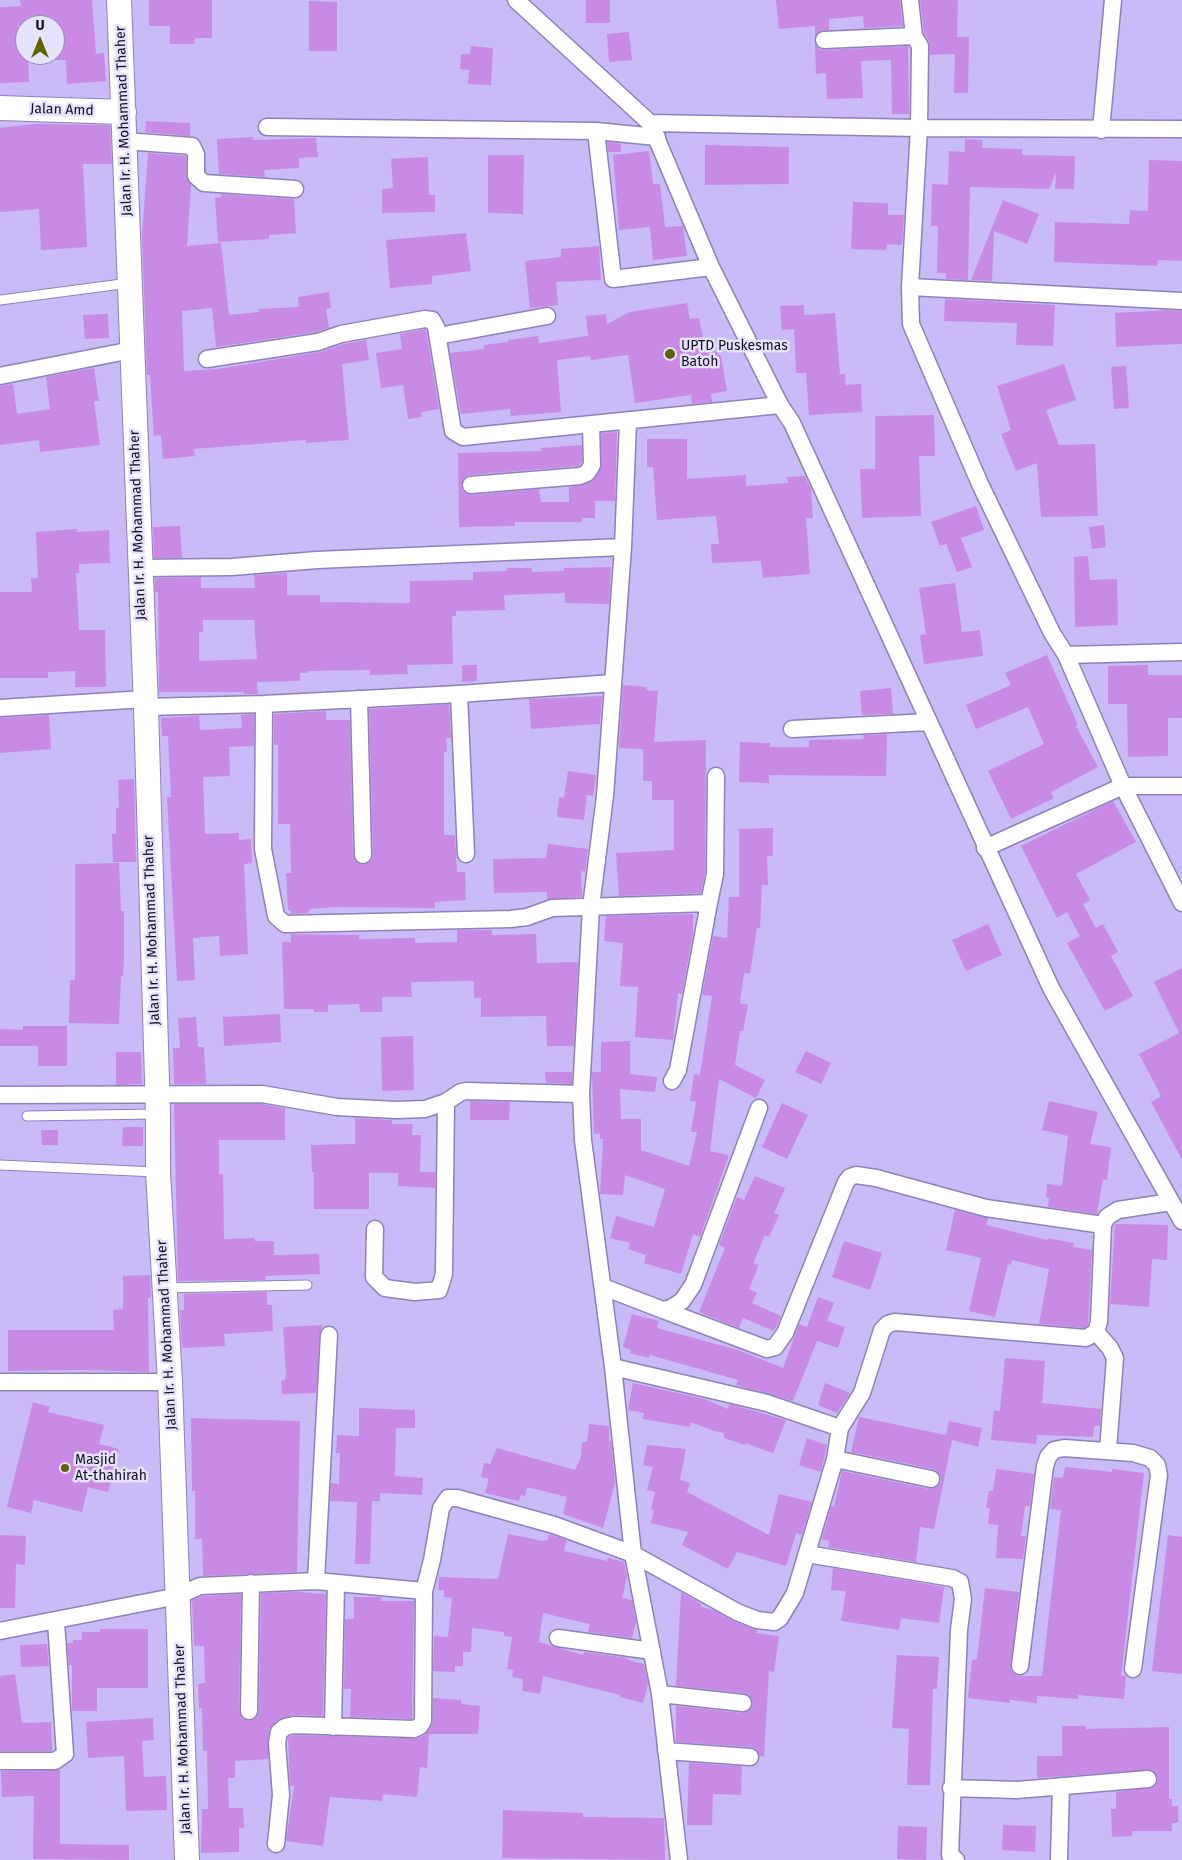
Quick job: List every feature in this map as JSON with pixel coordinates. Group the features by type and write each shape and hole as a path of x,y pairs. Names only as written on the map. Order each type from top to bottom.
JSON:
{"main road":[{"name":"Jalan Ir. H. Mohammad Thaher","path":"119,0 145,703 158,1104 158,1172 170,1382 187,1860"},
{"name":"Jalan Amd","path":"0,108 124,112"}],"street":[{"path":"516,0 653,130 712,267 780,405 792,423 1052,988 1182,1221"},
{"path":"910,0 914,36 920,46 920,128 910,287 911,324 980,484 1052,633 1066,656 1123,786 1182,903"},
{"path":"1101,130 1113,0"},
{"path":"824,40 914,36"},
{"path":"267,127 596,130 1182,129"},
{"path":"596,130 613,279 712,267"},
{"path":"125,141 192,146 196,154 196,176 204,183 296,189"},
{"path":"910,287 1182,301"},
{"path":"438,336 548,316"},
{"path":"207,359 318,342 341,334 425,319 432,320 438,336 453,431 463,437 628,422 780,405"},
{"path":"0,376 132,350"},
{"path":"628,422 623,547 605,796 592,907 581,1094 583,1140 614,1367 633,1554 660,1694 679,1860"},
{"path":"471,485 580,476 587,473 592,465 592,424"},
{"path":"139,568 232,567 317,560 623,547"},
{"path":"1066,656 1182,652"},
{"path":"0,708 145,703 264,704 459,694 613,683"},
{"path":"459,694 466,854"},
{"path":"358,699 363,855"},
{"path":"264,704 264,849 278,920 292,924 511,919 527,917 552,908 708,904"},
{"path":"792,729 929,722"},
{"path":"672,1081 678,1070 715,874 716,776"},
{"path":"986,848 1123,786 1182,786"},
{"path":"0,1095 158,1104 262,1094 337,1107 396,1110 425,1109 446,1102 455,1095 467,1091 581,1094"},
{"path":"375,1229 374,1277 385,1288 415,1292 440,1290 444,1274 446,1102"},
{"path":"663,1310 677,1305 693,1285 759,1108"},
{"path":"603,1287 768,1348 774,1347 785,1333 846,1182 850,1177 856,1175 876,1178 986,1208 1103,1225"},
{"path":"276,1844 281,1795 277,1743 279,1732 285,1727 294,1725 414,1729 420,1726 423,1721 424,1591 432,1560 441,1508 448,1498 457,1498 554,1524 633,1554 737,1612 757,1620 774,1622 780,1618 795,1593 835,1459 840,1428 862,1393 882,1330 888,1324 895,1322 1086,1338 1096,1332 1101,1312 1103,1225 1112,1212 1171,1202"},
{"path":"1096,1332 1110,1348 1115,1358 1108,1450"},
{"path":"316,1581 329,1335"},
{"path":"614,1367 767,1403 840,1428"},
{"path":"0,1382 170,1382"},
{"path":"1020,1666 1048,1457 1054,1450 1064,1448 1108,1450 1150,1458 1157,1465 1159,1475 1133,1670"},
{"path":"835,1459 931,1478"},
{"path":"807,1554 952,1578 960,1582 963,1600 950,1855 956,1860"},
{"path":"0,1631 56,1622 178,1596 200,1586 251,1582 316,1581 424,1591"},
{"path":"249,1711 251,1582"},
{"path":"333,1726 336,1582"},
{"path":"0,1761 55,1761 65,1754 56,1622"},
{"path":"558,1638 652,1651"},
{"path":"660,1694 743,1703"},
{"path":"666,1751 750,1757"},
{"path":"952,1788 1017,1790 1148,1779"},
{"path":"1059,1858 1061,1786"}],"lane":[{"path":"0,300 130,283"},
{"path":"27,1116 158,1104"},
{"path":"0,1165 158,1172"},
{"path":"165,1288 308,1285"}],"building":[{"path":"20,0 92,0 96,54 104,53 106,81 67,84 65,15 15,15 15,65 28,65 29,82 0,83 0,7 21,6"},
{"path":"149,0 212,0 212,38 195,38 194,44 170,44 170,26 149,26"},
{"path":"586,0 610,0 610,23 586,23"},
{"path":"776,0 900,0 903,26 864,28 863,16 829,19 829,30 819,31 815,37 815,26 779,29"},
{"path":"920,0 958,0 957,37 969,37 968,93 954,93 955,54 930,55 929,41 924,33"},
{"path":"309,1 337,2 337,51 309,51"},
{"path":"629,32 632,60 609,62 607,34"},
{"path":"815,44 819,49 824,50 908,46 909,114 892,114 891,60 861,61 863,98 827,99 826,73 816,74"},
{"path":"471,46 493,48 491,85 468,84 469,70 460,69 461,54 470,54"},
{"path":"146,121 190,123 190,136 145,132"},
{"path":"35,124 110,125 112,164 83,164 87,247 41,250 39,209 0,212 0,128"},
{"path":"253,137 253,140 316,138 318,157 299,158 299,168 264,170 265,177 219,174 217,139"},
{"path":"965,139 982,140 982,148 1022,149 1022,155 1075,156 1074,189 1055,189 1056,173 1049,189 970,187 968,280 946,279 946,273 937,273 938,226 931,226 932,184 948,185 949,151 965,152"},
{"path":"607,142 621,144 621,152 608,152"},
{"path":"705,145 789,147 789,184 705,185"},
{"path":"649,151 653,184 660,184 665,227 683,226 687,256 653,260 650,227 619,230 613,155"},
{"path":"148,153 186,156 186,176 191,185 187,246 221,243 229,315 259,312 259,309 299,307 298,297 329,292 331,308 326,309 329,328 316,332 216,347 212,308 182,311 184,371 218,369 320,352 344,344 366,340 369,360 342,364 349,440 306,443 306,440 194,449 195,456 163,459 161,435 154,436 150,375 147,375 142,237"},
{"path":"488,155 524,155 523,214 488,213"},
{"path":"428,157 429,195 435,195 435,212 382,213 382,189 393,188 391,159"},
{"path":"1149,160 1182,161 1182,261 1158,260 1157,266 1054,262 1055,222 1129,224 1130,210 1148,211"},
{"path":"221,194 294,199 296,233 269,235 269,239 218,242 215,198 221,197"},
{"path":"1003,200 1039,214 1027,244 994,231 992,281 971,280"},
{"path":"853,202 888,203 888,215 904,215 902,245 887,244 886,250 851,249"},
{"path":"466,233 471,271 432,276 432,284 390,288 386,240"},
{"path":"599,246 601,280 556,282 558,305 530,308 525,261 561,257 561,249"},
{"path":"945,299 1055,305 1053,346 1016,345 1017,323 944,321"},
{"path":"687,303 690,319 699,318 704,343 721,356 727,391 711,394 712,402 692,404 691,395 635,403 628,355 591,360 590,356 557,360 561,412 511,416 510,409 461,414 450,353 484,349 484,345 538,336 539,343 588,336 586,316 606,314 607,324 630,312"},
{"path":"804,305 804,315 835,313 840,374 845,374 846,385 861,384 862,412 809,415 806,373 796,373 794,329 782,330 780,306"},
{"path":"1182,311 1182,344 1116,347 1115,313"},
{"path":"108,314 109,338 85,339 83,315"},
{"path":"426,329 439,409 421,412 422,417 408,419 403,385 381,388 376,353 402,349 400,334"},
{"path":"1064,364 1076,400 1046,410 1059,445 1095,444 1098,516 1041,517 1037,463 1016,471 1001,434 1011,430 997,386"},
{"path":"1126,366 1129,408 1114,409 1111,367"},
{"path":"94,368 99,401 94,401 100,445 40,452 39,440 0,445 0,386 13,384 17,414 50,409 46,377"},
{"path":"934,415 935,456 919,456 921,516 862,518 860,469 875,469 875,416"},
{"path":"617,432 615,501 595,501 595,518 582,518 582,522 515,522 515,526 459,527 458,453 541,451 541,448 582,445 582,462 578,466 470,475 465,477 461,485 463,491 471,495 539,489 541,502 569,502 569,487 591,482 600,470 601,433"},
{"path":"647,439 687,439 687,479 746,475 746,486 788,483 787,477 805,476 811,489 813,518 806,518 810,574 763,578 761,561 712,563 711,544 719,544 716,516 657,520 653,467 647,467"},
{"path":"976,506 984,530 961,538 972,567 957,572 946,544 940,546 931,522"},
{"path":"1104,525 1106,547 1092,549 1089,527"},
{"path":"180,526 182,558 154,558 153,527"},
{"path":"77,529 77,532 109,530 110,563 79,564 79,573 76,573 79,630 105,630 106,687 75,687 75,671 48,672 48,678 0,678 0,592 32,592 31,578 38,578 36,532"},
{"path":"1088,556 1090,580 1117,579 1118,625 1075,627 1074,557"},
{"path":"611,567 609,604 565,603 565,593 504,595 505,610 456,611 456,616 452,616 453,664 407,665 408,674 370,675 370,670 307,671 307,673 300,673 300,681 257,682 258,694 244,694 244,692 159,692 158,592 155,592 155,578 201,577 201,588 255,588 254,575 287,573 287,595 320,595 320,602 410,603 410,581 473,580 473,572 507,571 507,568 532,568 532,572 564,571 564,568","holes":["203,620 254,620 257,659 199,661 199,632 203,632"]},
{"path":"955,583 962,632 980,630 983,656 924,664 920,635 926,634 919,588"},
{"path":"1047,655 1078,725 1076,726 1098,767 1051,792 1054,798 1011,819 988,771 1044,744 1028,707 976,729 966,705 1011,685 1005,673"},
{"path":"462,665 477,665 477,681 462,682"},
{"path":"1148,665 1148,675 1182,675 1182,718 1168,718 1168,756 1128,757 1127,704 1108,704 1108,666"},
{"path":"623,685 647,687 646,690 658,691 654,742 706,740 705,873 701,893 619,896 616,853 674,850 674,800 652,800 652,781 643,781 643,749 619,748"},
{"path":"891,688 893,714 862,715 860,691"},
{"path":"602,696 600,724 531,729 529,699"},
{"path":"449,704 451,738 446,738 447,752 444,752 444,835 455,835 457,872 465,872 466,900 435,902 435,908 335,907 309,909 309,913 291,914 291,910 288,910 286,873 291,873 290,824 278,824 278,745 274,745 274,714 326,711 326,720 350,720 353,855 358,864 364,865 372,860 373,855 369,709"},
{"path":"254,714 254,746 229,747 230,776 203,777 205,834 239,833 239,840 251,839 252,863 244,864 248,954 220,956 219,936 193,938 195,980 177,981 167,797 171,797 168,736 162,736 161,718 199,716 200,730 242,728 241,715"},
{"path":"49,715 51,749 0,753 0,718"},
{"path":"887,734 886,776 769,775 769,783 739,782 740,742 770,743 770,747 809,747 809,740 864,739 863,735"},
{"path":"568,771 596,775 593,796 587,795 584,820 557,817 559,797 564,798"},
{"path":"134,779 136,862 113,862 112,834 116,834 116,808 119,808 118,780"},
{"path":"1113,801 1136,842 1076,874 1090,900 1083,904 1096,928 1103,924 1118,952 1111,956 1133,996 1105,1011 1067,943 1080,936 1067,912 1057,918 1021,846"},
{"path":"773,828 773,856 767,856 768,885 762,885 760,928 757,928 750,974 744,973 740,1003 748,1005 743,1031 740,1031 735,1065 765,1080 756,1098 719,1079 710,1151 729,1155 700,1237 693,1234 681,1274 644,1263 646,1255 628,1249 630,1243 610,1238 616,1216 654,1227 665,1189 625,1175 623,1195 600,1194 603,1139 600,1139 600,1134 594,1134 592,1072 601,1072 601,1042 630,1041 630,1074 657,1077 655,1092 620,1089 621,1119 641,1119 641,1150 689,1166 697,1132 691,1132 696,1102 690,1101 694,1074 700,1075 712,996 702,995 713,936 727,938 729,897 739,897 739,829"},
{"path":"548,844 588,849 585,872 581,871 582,897 547,899 547,892 494,893 493,859 546,858"},
{"path":"119,863 121,911 124,911 124,956 123,976 121,976 119,1024 69,1023 70,980 75,980 75,864"},
{"path":"693,914 693,933 682,994 678,993 673,1040 635,1037 638,987 620,986 623,943 604,941 606,916"},
{"path":"988,924 1002,955 966,971 952,940"},
{"path":"457,930 492,930 492,935 536,934 537,963 578,962 574,1046 547,1046 546,1016 481,1017 481,998 474,998 474,981 411,982 412,997 382,997 382,1012 360,1012 359,1004 328,1005 328,1012 314,1012 314,1009 284,1009 282,942 291,942 291,934 359,935 359,939 415,938 415,943 457,942"},
{"path":"1182,968 1182,1160 1151,1102 1161,1096 1139,1054 1179,1033 1154,982"},
{"path":"280,1014 281,1042 224,1046 223,1017"},
{"path":"196,1017 198,1047 204,1047 206,1084 174,1084 173,1048 180,1048 178,1018"},
{"path":"23,1026 67,1026 67,1066 38,1066 38,1046 0,1046 0,1029 23,1030"},
{"path":"413,1036 414,1090 382,1091 381,1037"},
{"path":"806,1051 831,1063 821,1084 795,1072"},
{"path":"116,1052 141,1052 142,1084 116,1085"},
{"path":"545,1072 572,1072 572,1084 546,1083"},
{"path":"470,1101 510,1102 509,1120 470,1120"},
{"path":"1049,1101 1098,1112 1090,1144 1111,1147 1107,1180 1103,1179 1097,1214 1048,1207 1049,1198 1046,1197 1047,1184 1062,1186 1068,1136 1042,1130"},
{"path":"782,1103 808,1115 787,1159 762,1147"},
{"path":"174,1104 261,1104 285,1108 285,1140 219,1140 219,1174 223,1174 224,1239 255,1238 255,1241 274,1241 274,1255 319,1254 320,1274 266,1276 266,1280 178,1281"},
{"path":"355,1118 392,1120 392,1124 413,1124 412,1135 421,1135 420,1172 435,1172 435,1188 398,1186 398,1173 369,1173 369,1209 314,1209 314,1172 312,1172 311,1145 355,1144"},
{"path":"123,1127 143,1127 143,1146 122,1146"},
{"path":"41,1130 58,1130 58,1145 42,1145"},
{"path":"755,1176 785,1188 774,1213 779,1215 769,1237 765,1235 753,1263 759,1265 749,1289 757,1293 752,1303 781,1316 774,1331 743,1318 739,1328 699,1312 725,1248 719,1245 737,1197 744,1200"},
{"path":"955,1210 988,1218 986,1225 1047,1240 1048,1238 1074,1243 1073,1247 1092,1250 1088,1325 1084,1328 1039,1324 1049,1269 1012,1260 1011,1265 1008,1264 995,1317 969,1311 981,1258 946,1250"},
{"path":"1115,1224 1168,1225 1167,1260 1152,1259 1149,1307 1110,1304"},
{"path":"844,1241 882,1253 870,1290 832,1277"},
{"path":"150,1275 151,1298 148,1298 149,1372 84,1370 8,1371 8,1330 114,1330 113,1310 123,1309 123,1276"},
{"path":"267,1292 267,1305 272,1305 273,1331 224,1334 225,1346 182,1348 180,1310 184,1310 184,1294"},
{"path":"818,1297 834,1303 827,1321 845,1327 838,1348 817,1341 793,1401 736,1385 738,1380 650,1355 649,1358 630,1353 631,1350 623,1347 632,1314 659,1321 657,1328 738,1350 783,1368 799,1324 807,1327"},
{"path":"322,1325 316,1393 282,1394 281,1381 285,1380 286,1372 283,1327"},
{"path":"1005,1358 1045,1361 1042,1403 1101,1409 1100,1426 1094,1426 1093,1437 1037,1435 1036,1444 991,1440 994,1410 1000,1411"},
{"path":"633,1383 704,1399 728,1409 729,1404 786,1420 773,1453 724,1438 724,1433 691,1422 690,1427 643,1419 644,1413 628,1410"},
{"path":"825,1383 850,1393 837,1413 818,1405"},
{"name":"Masjid At-thahirah","path":"33,1402 50,1407 48,1412 104,1425 99,1444 119,1449 108,1492 88,1487 82,1512 34,1500 31,1513 7,1507"},
{"path":"359,1408 415,1410 415,1428 396,1428 395,1476 423,1478 422,1495 380,1493 380,1501 372,1501 370,1564 355,1564 357,1502 330,1501 331,1483 339,1484 340,1453 336,1453 337,1435 359,1436"},
{"path":"859,1417 946,1435 949,1421 982,1428 978,1447 952,1440 934,1529 920,1527 916,1562 828,1547 829,1541 822,1539 831,1506 834,1507 842,1471 929,1489 935,1488 941,1482 940,1475 933,1469 851,1452"},
{"path":"191,1418 300,1421 297,1572 203,1576 202,1539 195,1539 195,1491 192,1491"},
{"path":"589,1424 609,1426 609,1441 611,1441 615,1483 603,1528 563,1514 567,1497 527,1487 525,1496 521,1495 519,1501 485,1493 489,1479 481,1477 484,1463 490,1464 497,1448 575,1470 581,1457 582,1442 587,1442"},
{"path":"807,1438 827,1445 821,1472 799,1465"},
{"path":"647,1445 686,1449 680,1480 690,1483 687,1492 769,1535 779,1494 812,1502 802,1535 796,1533 786,1566 737,1552 728,1569 682,1545 688,1532 651,1523 654,1510 651,1509 655,1492 647,1490 653,1467 643,1465"},
{"path":"1065,1467 1112,1472 1112,1469 1144,1473 1121,1676 1126,1676 1124,1699 1078,1695 1078,1699 1037,1696 1037,1703 1010,1700 1010,1703 968,1698 972,1660 977,1659 985,1588 1019,1592 1011,1669 1018,1676 1042,1676 1061,1510 1050,1509 1054,1477 1063,1478"},
{"path":"996,1469 1034,1474 1030,1506 1025,1506 1021,1536 1026,1536 1023,1559 996,1558 998,1525 988,1524 990,1508 986,1508 989,1491 993,1491"},
{"path":"508,1534 543,1541 548,1540 549,1534 567,1540 564,1551 607,1561 608,1558 624,1562 627,1577 622,1598 632,1600 636,1622 632,1638 588,1632 590,1624 543,1613 539,1642 583,1655 584,1652 628,1658 628,1660 644,1664 648,1683 643,1703 620,1697 620,1695 543,1676 540,1694 522,1691 523,1679 512,1677 513,1670 507,1669 512,1637 504,1636 504,1632 472,1628 471,1652 463,1652 463,1666 455,1666 455,1672 433,1671 434,1636 448,1637 452,1598 444,1597 444,1590 438,1590 439,1577 498,1579"},
{"path":"0,1535 26,1536 25,1565 16,1564 15,1608 0,1608"},
{"path":"1168,1535 1182,1537 1182,1674 1152,1671"},
{"path":"833,1568 944,1587 939,1623 901,1618 899,1630 841,1621 846,1591 831,1590"},
{"path":"298,1592 326,1594 323,1716 294,1715 279,1719 269,1730 268,1759 235,1761 235,1778 228,1778 229,1808 243,1808 244,1828 239,1828 239,1852 201,1853 202,1809 208,1809 207,1751 203,1751 202,1708 199,1708 198,1684 205,1683 204,1646 194,1646 192,1601 202,1596 241,1594 239,1711 243,1719 249,1721 257,1717 259,1711 261,1593"},
{"path":"681,1592 701,1604 701,1607 713,1610 733,1621 757,1630 756,1633 779,1636 774,1672 769,1671 764,1757 760,1756 756,1749 751,1747 676,1742 676,1706 742,1713 751,1709 753,1704 749,1695 744,1693 676,1686"},
{"path":"354,1597 381,1597 381,1601 414,1601 412,1719 350,1717 351,1689 344,1689 345,1619 354,1619"},
{"path":"100,1629 148,1629 148,1688 97,1688 97,1711 72,1711 72,1665 69,1665 67,1643 73,1643 73,1640 82,1640 82,1632 100,1632"},
{"path":"47,1644 49,1666 21,1667 20,1645"},
{"path":"897,1655 939,1657 937,1689 933,1689 930,1785 907,1785 909,1729 892,1728"},
{"path":"15,1674 22,1723 51,1722 52,1751 0,1751 0,1676"},
{"path":"433,1698 461,1700 461,1704 480,1706 478,1734 429,1734 427,1768 420,1767 417,1797 383,1794 382,1801 330,1797 323,1846 286,1841 294,1786 290,1786 288,1737 295,1735 418,1738 425,1735 432,1726"},
{"path":"153,1718 154,1740 142,1741 144,1777 166,1776 167,1810 126,1811 124,1756 88,1758 86,1722"},
{"path":"1062,1726 1086,1726 1086,1729 1169,1727 1169,1799 1172,1799 1172,1806 1178,1806 1178,1823 1172,1823 1172,1831 1132,1831 1132,1836 1112,1837 1111,1809 1116,1809 1116,1792 1153,1787 1158,1778 1152,1770 1037,1778 1037,1756 1062,1756"},
{"path":"689,1763 742,1766 741,1795 713,1794 712,1825 687,1825"},
{"path":"60,1770 60,1844 129,1845 129,1860 33,1859 34,1796 2,1797 1,1771"},
{"path":"503,1810 583,1813 583,1817 664,1818 665,1860 502,1858"},
{"path":"1003,1825 1036,1826 1035,1852 1002,1850"},
{"path":"898,1826 927,1827 926,1860 897,1859"}],"place":[{"name":"UPTD Puskesmas Batoh","path":"670,354"},
{"name":"Masjid At-thahirah","path":"65,1468"}]}
